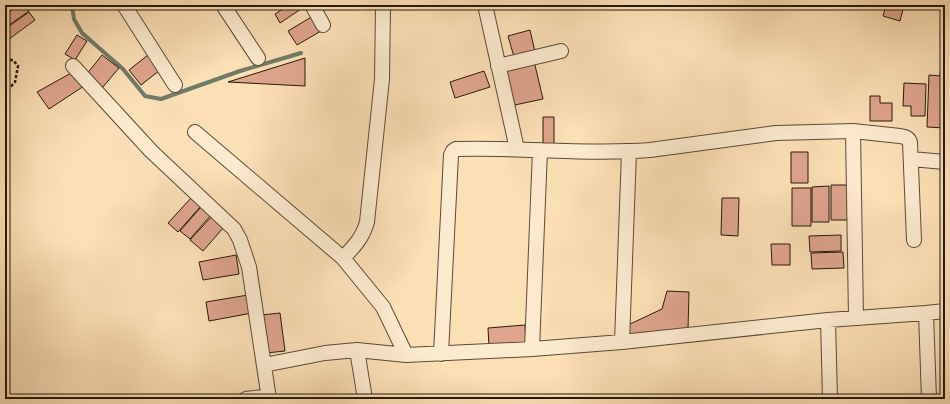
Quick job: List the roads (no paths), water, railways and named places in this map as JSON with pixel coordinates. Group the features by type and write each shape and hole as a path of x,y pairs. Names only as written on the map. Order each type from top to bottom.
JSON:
{"street":[{"path":"124,5 175,85"},
{"path":"223,5 258,58"},
{"path":"312,5 323,25"},
{"path":"343,258 358,243 364,233 367,222 382,78 383,5"},
{"path":"485,5 517,149"},
{"path":"498,66 561,52"},
{"path":"73,66 151,151 234,229 240,240 249,267 269,398 246,399"},
{"path":"441,354 451,155 456,149 479,148 629,152 776,133 853,131 906,137 910,142 914,240"},
{"path":"853,131 856,318"},
{"path":"195,132 343,258 384,307 406,355"},
{"path":"532,349 540,150"},
{"path":"622,342 629,152"},
{"path":"911,158 945,162"},
{"path":"264,365 326,353 357,350 406,355 532,349 622,342 828,320 926,313 945,310"},
{"path":"926,313 930,399"},
{"path":"828,320 830,399"},
{"path":"357,350 365,399"}],"waterway":[{"path":"72,5 74,19 82,33 123,69 145,96 161,99 240,71 301,53"}]}
